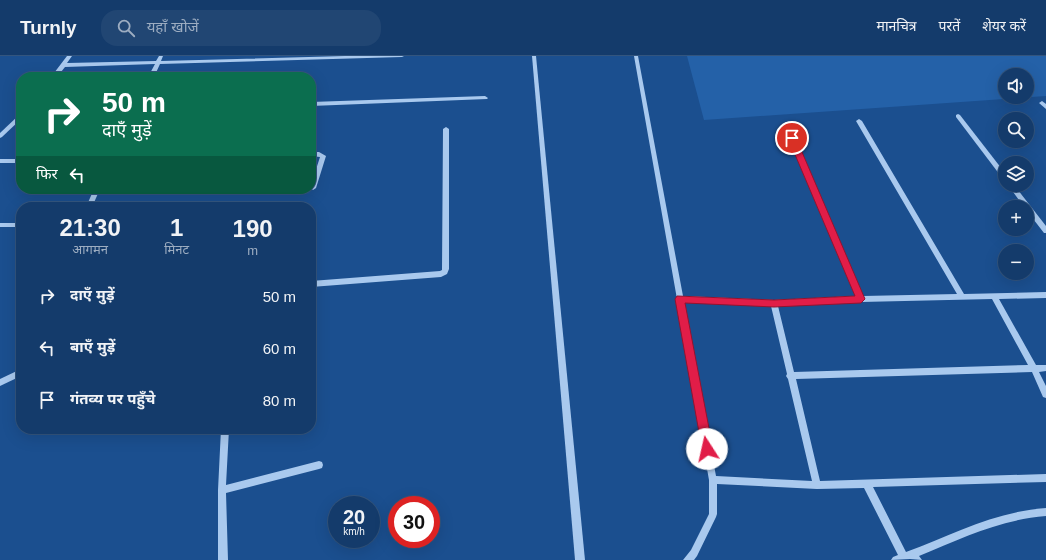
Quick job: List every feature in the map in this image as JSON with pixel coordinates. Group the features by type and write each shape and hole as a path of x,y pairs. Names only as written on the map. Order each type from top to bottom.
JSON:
{"street":[{"path":"58,72 70,56"},
{"path":"153,72 161,56"},
{"path":"64,65 402,56"},
{"path":"534,56 580,560"},
{"path":"636,56 713,480 713,514 694,553 688,560"},
{"path":"316,104 485,98"},
{"path":"958,116 998,168"},
{"path":"0,136 16,121"},
{"path":"860,121 962,297"},
{"path":"786,124 861,299"},
{"path":"316,284 441,274 445,272 446,129"},
{"path":"316,154 323,156 316,178"},
{"path":"0,161 16,161"},
{"path":"1016,192 1046,231"},
{"path":"0,226 16,225"},
{"path":"680,299 774,303 861,299 1046,295"},
{"path":"994,297 1034,368 1046,394"},
{"path":"774,303 790,376 817,485"},
{"path":"790,376 1046,368"},
{"path":"0,383 16,375"},
{"path":"223,560 222,490 225,434"},
{"path":"222,490 319,465"},
{"path":"713,480 817,485 1046,478"},
{"path":"866,483 907,558 994,521 1027,512 1046,512"}],"shaded area":[{"path":"687,56 1046,56 1046,96 1034,97 1034,68 998,68 998,99 704,120"}],"route":[{"path":"707,449 680,299 774,303 861,299 792,138"}]}
